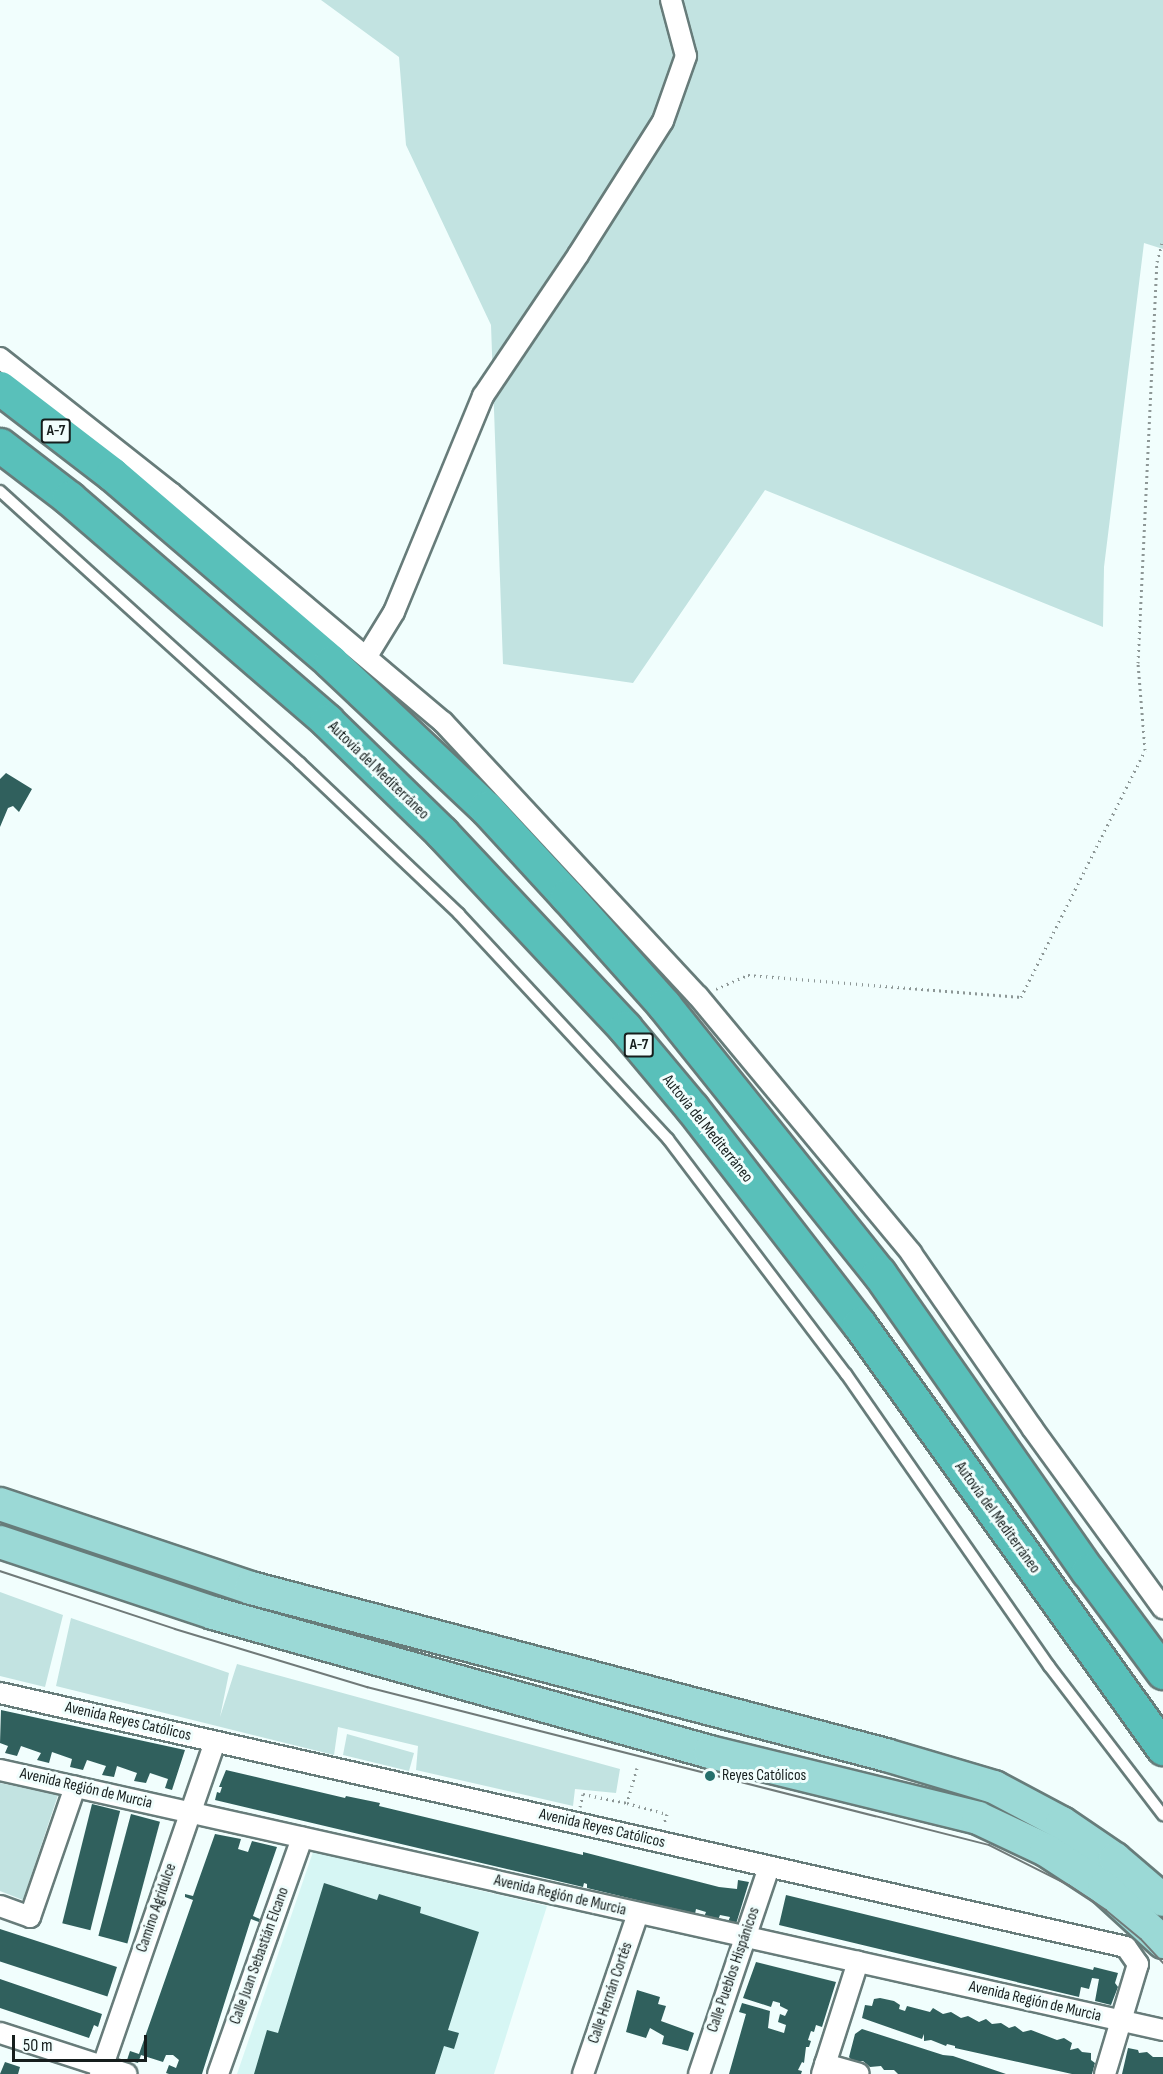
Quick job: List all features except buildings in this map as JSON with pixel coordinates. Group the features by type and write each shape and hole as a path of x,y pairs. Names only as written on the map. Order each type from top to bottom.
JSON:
{"highway":[{"name":"A-7","path":"0,388 112,474 331,662 486,808 567,896 664,1005 879,1273 1088,1571 1163,1672"},
{"name":"Autovía del Mediterráneo","path":"0,445 78,506 327,722 442,833 625,1028 692,1108 859,1324 1163,1748"}],"main road":[{"path":"0,1504 251,1588 886,1755 993,1787 1062,1823 1115,1859 1163,1900"},
{"path":"0,1542 225,1617 710,1752 978,1818 1046,1850 1104,1888 1163,1942"}],"street":[{"path":"367,656 394,612 483,396 578,255 663,121 686,56 671,0"},
{"path":"0,358 171,493 443,722 698,996 911,1253 1032,1428 1163,1608"},
{"name":"Avenida Reyes Católicos","path":"0,1693 1126,1947 1138,1964 1121,2021"},
{"name":"Camino Agridulce","path":"102,2070 215,1742"},
{"name":"Avenida Región de Murcia","path":"0,1770 1163,2030"},
{"path":"0,1906 30,1917 75,1787"},
{"name":"Calle Juan Sebastián Elcano","path":"218,2074 302,1838"},
{"name":"Calle Pueblos Hispánicos","path":"699,2074 769,1867"},
{"name":"Calle Hernán Cortés","path":"583,2074 638,1913"},
{"path":"858,1962 824,2069 859,2074"},
{"path":"1105,2074 1121,2021"},
{"path":"0,2033 102,2070 127,2074"}],"lane":[{"path":"0,491 300,763 459,914 668,1139 846,1374 1048,1666 1163,1815"}],"path":[{"path":"698,996 748,975 1021,997 1145,750 1138,663 1156,262 1163,239"},
{"path":"627,1803 637,1768"},
{"path":"577,1824 583,1794 627,1803 667,1814 660,1842"}],"shaded area":[{"path":"321,0 1163,0 1163,249 1144,243 1104,567 1103,627 765,490 633,683 503,664 491,325 406,145 399,57"},
{"path":"0,1592 63,1615 45,1687 0,1676"},
{"path":"71,1618 229,1673 220,1717 237,1664 620,1769 616,1793 575,1789 573,1806 416,1770 418,1746 338,1727 334,1755 56,1686"},
{"path":"347,1734 414,1753 409,1771 343,1755"},
{"path":"0,1783 58,1795 23,1900 0,1891"},
{"path":"313,1852 547,1906 494,2074 237,2074"}],"tram line":[{"path":"0,1571 175,1629 367,1687 989,1845 1069,1885 1106,1910 1141,1939 1163,1963"}],"place":[{"name":"Reyes Católicos","path":"710,1776"}]}
